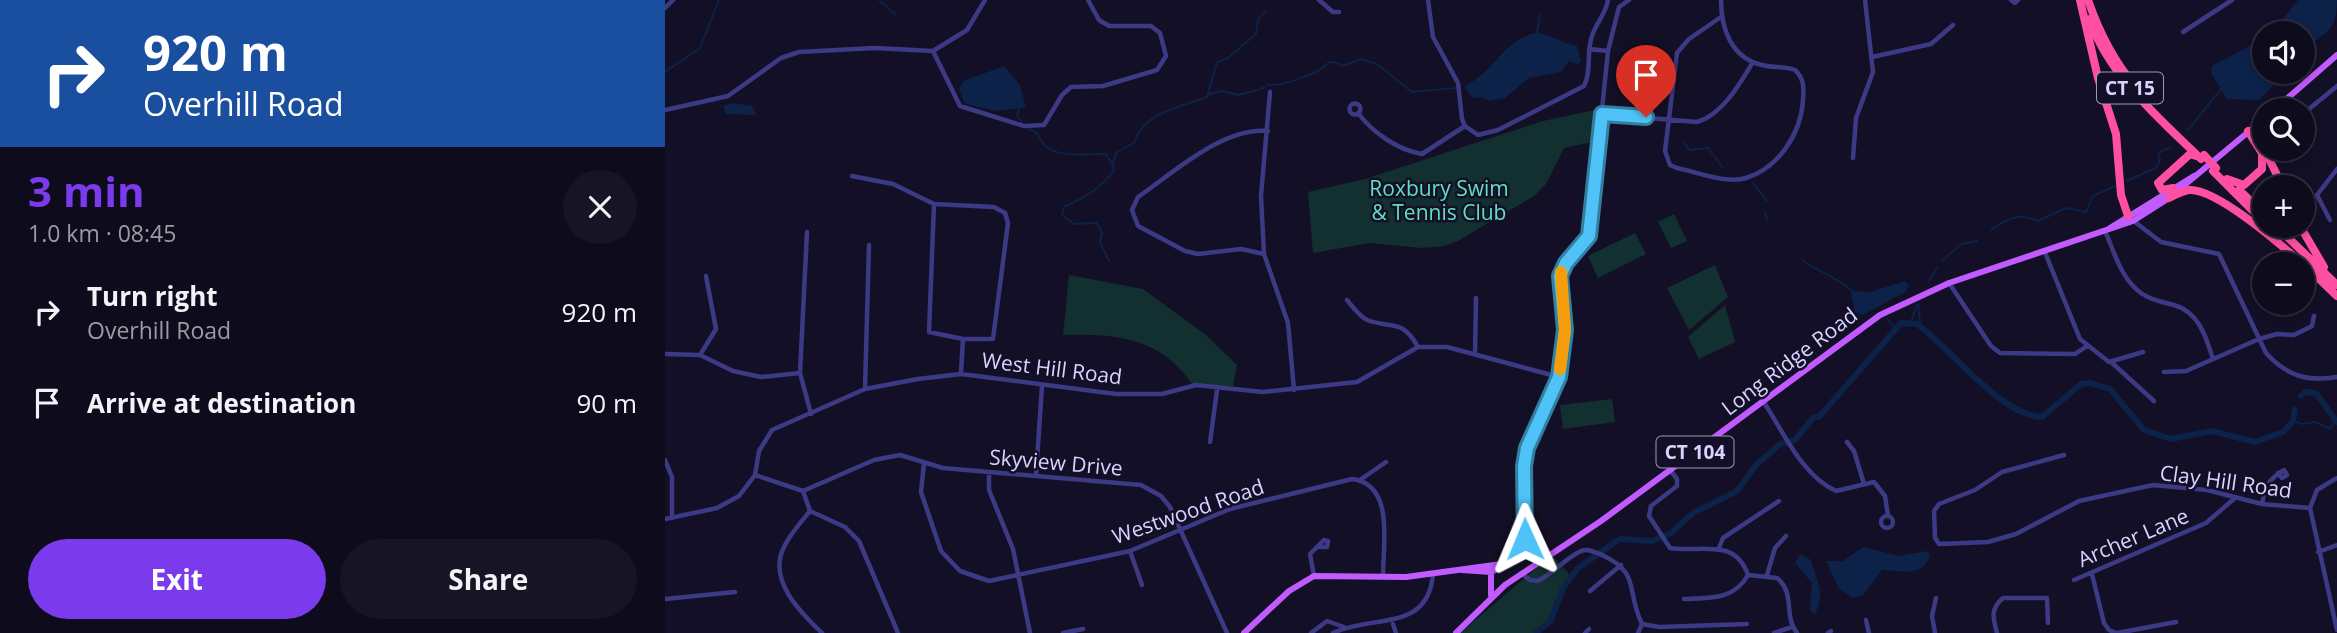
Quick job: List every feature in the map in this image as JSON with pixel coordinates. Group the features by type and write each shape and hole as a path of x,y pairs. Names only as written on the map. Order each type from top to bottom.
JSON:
{"highway":[{"name":"CT 15","path":"2081,0 2099,45 2117,74 2252,210"},
{"path":"2081,0 2098,78 2116,134 2121,195 2130,219"},
{"name":"CT 15","path":"2088,0 2102,38 2118,65 2201,157"},
{"path":"2227,179 2244,185 2262,169 2262,153 2248,131"},
{"path":"2248,131 2263,147 2277,175"},
{"path":"2173,188 2162,190 2158,183 2185,156 2190,154 2201,157"},
{"name":"CT 15","path":"2215,170 2252,203"},
{"path":"2169,198 2189,190 2203,193 2252,222 2288,252"},
{"name":"CT 15","path":"2279,238 2292,252"},
{"path":"2289,238 2337,284"},
{"path":"2306,238 2312,251 2337,284"},
{"name":"CT 15","path":"2315,275 2337,296"}],"main road":[{"path":"2288,98 2337,55"},
{"name":"Long Ridge Road","path":"1456,633 1491,597 1521,573 1670,470 1879,315 1949,283 2130,219 2169,198 2252,128"},
{"name":"Long Ridge Road","path":"2130,219 2194,176"},
{"path":"1491,597 1491,572 1494,564"},
{"path":"1244,633 1289,591 1314,576 1433,574 1494,564 1510,564 1521,573"},
{"path":"1461,569 1491,572 1510,564"},
{"path":"1491,572 1506,585"}],"street":[{"path":"665,8 673,0"},
{"path":"665,110 728,96 781,58 799,52 872,48 933,51 967,30 985,0"},
{"path":"933,51 960,106 1024,126 1044,125 1062,96 1071,87 1103,86 1157,70 1166,56 1160,33 1151,26 1109,26 1099,20 1088,0"},
{"path":"1319,0 1333,12 1339,12"},
{"path":"1428,0 1433,37 1458,83 1465,126 1478,135 1498,130 1584,86 1588,79 1591,37 1604,15 1608,0"},
{"path":"1510,564 1519,555 1524,543 1524,466 1527,448 1559,377 1565,330 1560,276 1566,263 1589,236 1608,51 1619,7 1629,0"},
{"path":"1721,0 1721,17 1729,42 1753,62 1795,70 1801,75 1804,88 1802,116 1797,130 1770,165 1745,179 1734,180 1677,168 1670,165 1665,150 1677,53 1689,39 1721,17"},
{"path":"1853,158 1856,118 1873,72 1865,0"},
{"path":"2011,0 2015,3 2018,0"},
{"path":"2183,32 2232,0"},
{"path":"1872,57 1931,44 1953,25"},
{"path":"1589,49 1608,51"},
{"path":"1602,114 1705,120 1739,85 1753,62"},
{"path":"2315,104 2337,86"},
{"path":"1270,92 1261,196 1264,254 1288,323 1294,390"},
{"path":"1359,114 1367,124 1402,151 1422,154 1465,126"},
{"path":"1264,254 1241,249 1198,254 1185,251 1138,226 1132,210 1138,197 1222,139 1258,130 1268,131"},
{"path":"2330,220 2317,195 2337,169"},
{"path":"852,176 893,184 934,204 994,207 1005,214 1008,223 993,339 963,340 929,332 934,204"},
{"path":"2130,219 2161,242 2219,254 2266,354 2278,367 2308,379 2337,377"},
{"path":"2107,229 2133,287 2146,297 2181,307 2192,316 2205,335 2213,359"},
{"path":"807,233 800,373 811,414"},
{"path":"865,390 869,245"},
{"path":"2045,250 2076,331 2087,346 2111,362 2154,401"},
{"path":"700,355 716,330 706,276"},
{"path":"1949,283 1991,346 2000,353 2075,354 2087,346"},
{"path":"1475,354 1476,298"},
{"path":"1347,300 1366,319 1396,324 1406,330 1418,347 1447,347 1559,377"},
{"path":"2165,372 2186,371 2259,339 2277,334 2294,335 2312,326 2314,316"},
{"path":"961,374 963,340"},
{"name":"West Hill Road","path":"665,519 718,508 739,496 754,475 759,451 772,430 865,390 961,374 1001,377 1042,386 1116,394 1162,394 1196,386 1248,393 1294,390 1357,382 1418,347"},
{"path":"2111,362 2143,352"},
{"path":"665,354 700,355 733,371 761,377 800,373"},
{"path":"1036,475 1042,386"},
{"path":"1210,442 1217,390"},
{"path":"1763,401 1794,450 1819,480 1833,490 1874,482 1885,496 1888,516"},
{"path":"1847,442 1853,451 1864,484"},
{"name":"Skyview Drive","path":"803,491 882,457 900,455 943,468 1141,485 1164,500 1181,528 1227,633"},
{"name":"Clay Hill Road","path":"2064,455 2002,472 1975,490 1939,504 1934,511 1935,538 1939,544 1988,542 2079,501 2130,488 2178,487 2262,503 2310,508"},
{"path":"665,460 672,477 672,518"},
{"path":"1383,576 1381,504 1370,486 1360,480 1364,474 1386,462"},
{"name":"Westwood Road","path":"924,463 921,492 945,557 960,572 989,581 1130,551 1230,509 1335,481 1360,480"},
{"path":"1670,470 1677,479 1677,486 1651,506 1649,516 1665,544 1674,549 1719,548 1739,558 1748,575"},
{"path":"989,472 991,499 1013,549 1030,633"},
{"path":"2262,503 2269,481 2278,474"},
{"path":"754,475 803,491 810,511 845,527 859,541 898,633"},
{"path":"2337,478 2317,490 2310,508 2337,630"},
{"name":"Archer Lane","path":"2074,580 2206,523 2236,498"},
{"path":"1719,548 1723,538 1779,501"},
{"path":"810,511 785,544 780,559 792,602 822,633"},
{"path":"1767,575 1775,548 1786,536"},
{"path":"2318,552 2337,545"},
{"path":"1314,576 1310,554 1319,547"},
{"path":"1521,573 1530,580 1538,581 1578,553 1591,550 1608,558 1621,565 1629,574 1635,609 1642,624 1638,633"},
{"path":"1130,551 1142,585"},
{"path":"1590,591 1621,565"},
{"path":"1333,633 1345,628 1405,621 1430,595 1433,574"},
{"path":"2092,574 2104,623 2109,630 2116,633 2176,622"},
{"path":"1748,575 1767,575 1777,578 1785,586 1792,627 1797,633"},
{"path":"1684,599 1721,597 1742,587 1748,575"},
{"path":"665,599 734,592"},
{"path":"1935,633 1932,617 1936,598"},
{"path":"1997,633 1993,617 1995,605 2003,598 2047,598 2048,623"},
{"path":"1866,620 1869,633"},
{"path":"1311,633 1327,621 1345,628"},
{"path":"1393,624 1396,633"},
{"path":"1642,624 1659,627 1747,625"},
{"path":"1378,626 1379,633"},
{"path":"1774,633 1792,627"},
{"path":"1063,633 1083,629"}],"green space":[{"name":"Roxbury Swim & Tennis Club","path":"1599,109 1596,141 1564,148 1546,184 1534,196 1458,241 1444,246 1421,248 1369,243 1313,253 1308,192 1365,179 1543,121"},
{"path":"1674,214 1687,241 1671,248 1658,222"},
{"path":"1635,233 1646,254 1598,278 1588,256"},
{"path":"1715,265 1728,297 1689,330 1667,288"},
{"path":"1069,275 1143,289 1206,335 1237,365 1233,386 1192,384 1166,357 1136,342 1101,335 1063,335"},
{"path":"1725,305 1735,342 1699,359 1688,337"},
{"path":"1612,399 1615,422 1563,429 1560,405"},
{"path":"1552,555 1570,575 1560,605 1538,633 1460,633"}],"water":[{"path":"2298,0 2337,0 2331,27 2315,41 2315,21 2282,20"},
{"path":"1537,33 1577,46 1581,62 1577,64 1569,61 1561,72 1529,78 1505,98 1489,101 1482,97 1472,98 1464,86 1483,74 1516,41"},
{"path":"2252,45 2252,84 2274,84 2261,98 2227,99 2211,73 2212,66"},
{"path":"1004,66 1020,85 1026,108 996,111 965,104 959,90 963,81"},
{"path":"732,103 752,106 756,115 726,114 723,106"},
{"path":"1905,281 1909,286 1905,292 1863,315 1855,312 1851,293 1853,291 1870,292"},
{"path":"1863,547 1899,556 1926,551 1930,554 1927,562 1917,570 1882,570 1863,595 1853,598 1839,589 1826,561 1843,561"},
{"path":"1800,554 1811,560 1819,588 1820,601 1814,615 1810,609 1812,583 1795,563"}],"waterway":[{"path":"665,72 700,48 719,0"},
{"path":"879,0 896,15"},
{"path":"1109,261 1100,242 1102,233 1097,223 1074,224 1062,215 1064,207 1102,184 1114,171 1116,153 1135,142 1139,132 1154,117 1207,97 1217,62 1228,58 1256,34 1258,19 1266,11"},
{"path":"1537,33 1540,14"},
{"path":"1268,85 1301,78 1331,62 1343,66 1361,59 1377,64 1412,92 1456,88"},
{"path":"1260,89 1265,87"},
{"path":"2188,130 2222,88"},
{"path":"1209,94 1222,91 1238,95 1258,90"},
{"path":"1019,109 1017,115 1022,123"},
{"path":"1029,129 1057,152 1075,155 1106,154 1112,164"},
{"path":"1684,143 1690,150 1708,148 1723,168"},
{"path":"2126,181 2156,168 2160,160 2158,153 2171,147"},
{"path":"1753,183 1767,201"},
{"path":"1991,230 2013,218 2025,217 2038,221 2066,208 2086,212 2093,196 2115,186"},
{"path":"1765,213 1768,221"},
{"path":"1942,261 1961,244 1977,241"},
{"path":"1802,260 1853,292"},
{"path":"1929,281 1937,268"},
{"path":"1917,324 1920,321 1918,304"},
{"path":"1911,322 1917,305"},
{"path":"1887,319 1895,328"},
{"path":"1536,633 1551,620 1563,588 1578,568 1620,539 1652,541 1671,533 1693,513 1737,491 1756,465 1780,444 1795,440 1814,417 1819,417 1901,323 1917,324 2009,405 2042,417 2081,384 2090,383 2110,389 2144,430 2171,439 2212,431 2255,442 2283,432 2293,421 2295,409"},
{"path":"2301,396 2305,392 2316,393 2337,422"},
{"path":"2293,421 2302,424 2315,422 2331,429 2334,421"}],"slow traffic":[{"path":"1560,369 1565,330 1561,272"}],"route":[{"path":"1525,539 1524,466 1527,448 1559,377 1565,330 1560,276 1566,263 1589,236 1602,114 1646,117"}]}
